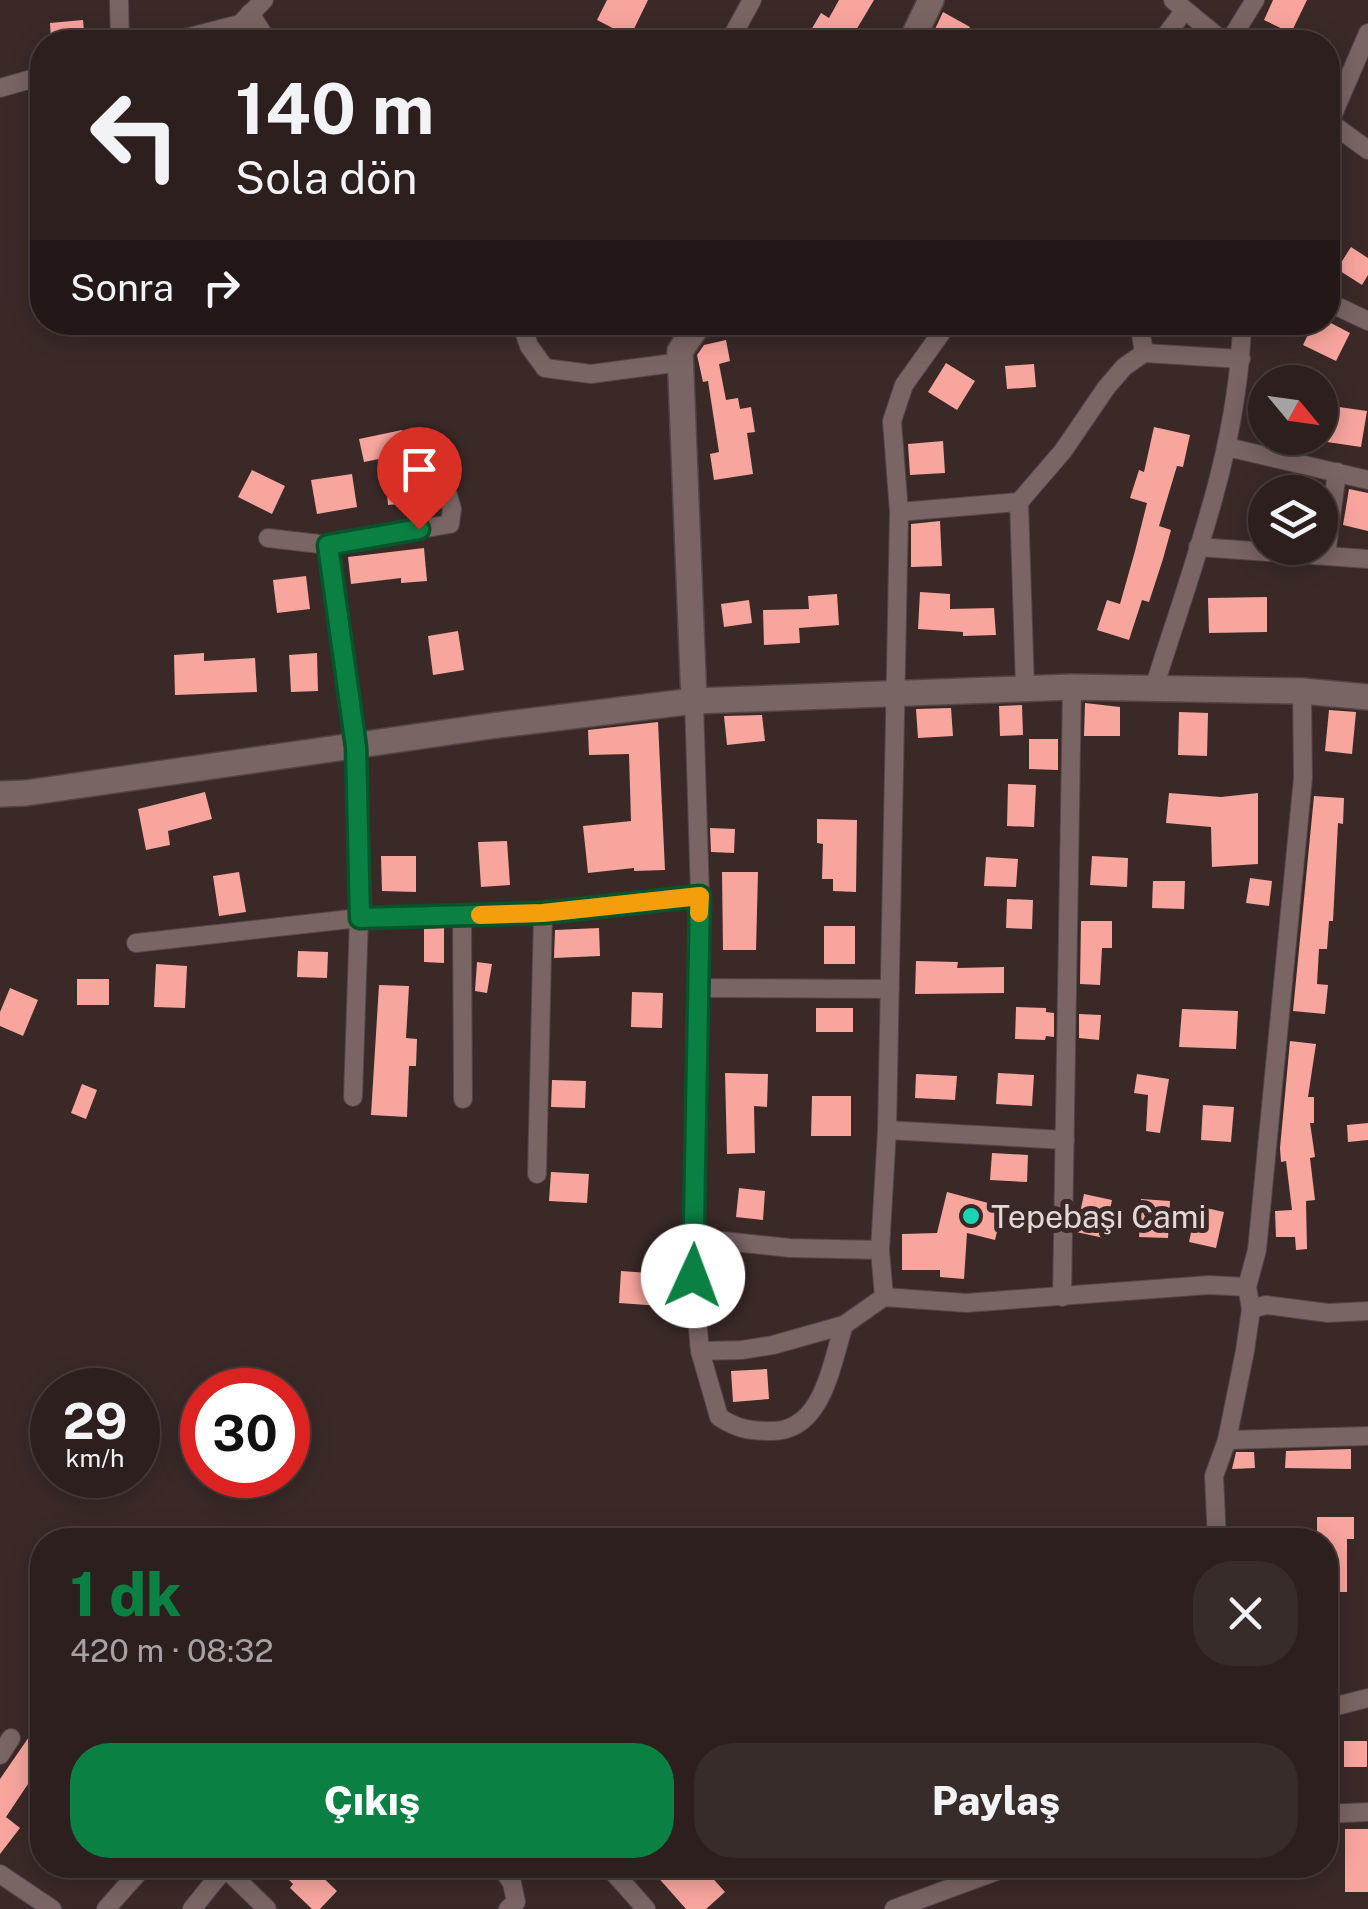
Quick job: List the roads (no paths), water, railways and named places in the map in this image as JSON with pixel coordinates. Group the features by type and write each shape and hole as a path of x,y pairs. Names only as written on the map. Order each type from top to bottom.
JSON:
{"street":[{"path":"119,0 120,30"},
{"path":"736,30 752,0"},
{"path":"916,30 931,0"},
{"path":"1234,30 1254,0"},
{"path":"1167,30 1178,6 1210,30"},
{"path":"217,30 240,24 257,7"},
{"path":"1340,96 1368,33"},
{"path":"0,88 30,79"},
{"path":"1340,131 1368,150"},
{"path":"1340,308 1368,321"},
{"path":"526,335 545,368 591,374 681,362"},
{"path":"691,335 680,352 700,896 693,1276 700,1352 720,1417 747,1431 780,1431 804,1421 816,1408 844,1325"},
{"path":"884,1297 880,1250 887,1130 899,512 892,421 904,385 940,335"},
{"path":"1141,335 1144,353"},
{"path":"1154,688 1227,447 1242,335"},
{"path":"1025,688 1019,502 1063,450 1115,377 1144,353 1241,359"},
{"path":"1227,447 1368,480"},
{"path":"268,538 328,545 450,524 452,508 442,475"},
{"path":"899,512 1019,502"},
{"path":"328,545 356,747 360,918 353,1097"},
{"path":"1198,547 1248,551"},
{"path":"1338,557 1368,559"},
{"path":"1062,1297 1072,687"},
{"path":"0,794 694,701 1072,687 1368,697"},
{"path":"1216,1528 1214,1476 1227,1440 1251,1309 1248,1287 1256,1250 1303,778 1302,692"},
{"path":"136,943 360,918 543,913 700,896"},
{"path":"537,1174 543,913"},
{"path":"462,916 463,1099"},
{"path":"698,988 890,988"},
{"path":"887,1130 1065,1140"},
{"path":"695,1238 790,1248 880,1250"},
{"path":"700,1352 773,1345 844,1325 884,1297 966,1303 1209,1285 1248,1287"},
{"path":"1251,1309 1266,1306 1328,1313 1368,1311"},
{"path":"1227,1440 1368,1436"},
{"path":"1338,1706 1368,1698"},
{"path":"0,1755 10,1738"},
{"path":"1338,1813 1368,1812"},
{"path":"0,1874 52,1909"},
{"path":"106,1909 134,1878"},
{"path":"192,1909 215,1878"},
{"path":"236,1878 268,1909"},
{"path":"508,1909 516,1902 509,1878"},
{"path":"619,1878 646,1909"},
{"path":"894,1909 978,1878"}],"place":[{"name":"Tepebaşı Cami","path":"971,1216"}]}
